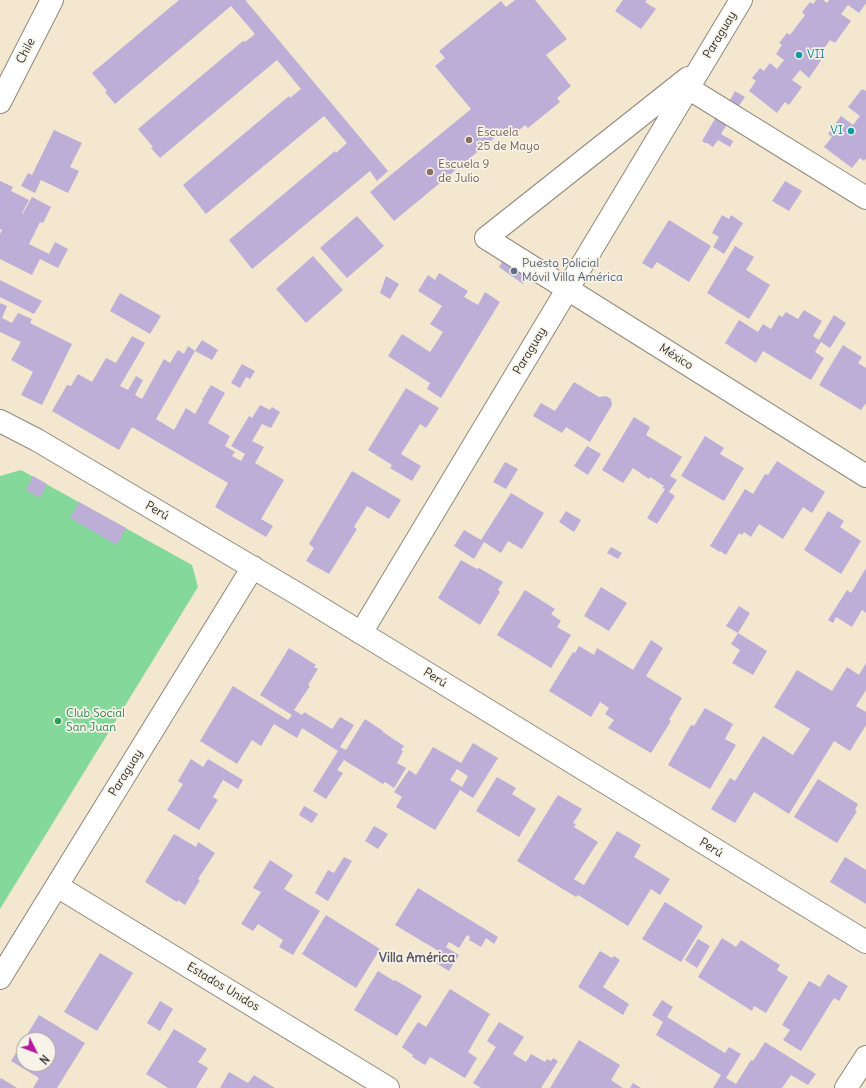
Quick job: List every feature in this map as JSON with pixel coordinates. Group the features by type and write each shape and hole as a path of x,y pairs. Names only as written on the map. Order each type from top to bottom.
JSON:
{"street":[{"name":"Paraguay","path":"361,633 741,0"},
{"name":"Chile","path":"0,102 48,1"},
{"name":"Paraguay","path":"486,238 699,69"},
{"path":"688,88 866,198"},
{"name":"México","path":"486,238 866,476"},
{"name":"Perú","path":"0,421 37,440 253,567 866,942"},
{"name":"Paraguay","path":"0,978 253,567"},
{"name":"Estados Unidos","path":"57,886 388,1088"},
{"path":"846,1088 866,1057"}],"green space":[{"name":"Club Social San Juan","path":"21,470 192,565 198,587 0,909 0,476"}],"building":[{"path":"179,0 247,0 246,1 388,171 377,181 370,171 252,269 229,240 335,151 336,153 347,143 324,116 206,214 183,185 289,96 290,98 301,89 277,60 160,158 138,129 243,41 245,42 255,34 231,6 115,104 105,92 107,91 92,73"},
{"path":"515,0 535,0 567,39 546,55 571,86 557,98 560,102 528,128 525,125 510,138 504,130 394,221 370,192 471,109 435,66 445,58 439,51 501,1 506,7"},
{"path":"623,0 647,0 645,2 656,9 641,29 615,11"},
{"name":"VII","path":"816,0 823,0 827,3 829,0 866,0 866,3 859,13 848,5 841,14 851,21 835,43 830,40 818,57 822,59 809,78 800,70 792,80 802,87 789,105 785,102 777,113 749,91 756,81 752,78 760,68 764,71 770,63 777,69 784,60 776,54 782,45 779,43 787,33 790,35 805,15 802,12 810,2 813,4"},
{"name":"VI","path":"862,89 866,91 866,158 864,161 860,158 852,168 824,147 832,137 828,134 841,116 853,125 860,116 848,107"},
{"path":"735,91 745,97 738,107 729,102"},
{"path":"716,117 727,124 721,134 733,141 730,147 718,140 713,147 702,141"},
{"path":"54,130 82,143 70,167 79,171 68,193 41,180 35,193 21,186 28,173 32,175"},
{"path":"0,181 13,187 11,191 29,200 22,213 32,197 51,207 43,223 40,222 29,244 49,254 55,242 68,249 58,268 40,259 32,275 0,259 0,234 2,230 0,229"},
{"path":"785,181 802,191 789,211 772,201"},
{"path":"722,215 729,219 731,215 743,223 724,254 713,247 719,237 712,233"},
{"path":"357,216 384,246 347,278 320,248"},
{"path":"669,220 711,246 689,282 657,262 652,269 642,263"},
{"path":"735,246 754,257 746,270 770,285 749,319 707,293"},
{"path":"313,256 343,290 306,323 276,289"},
{"name":"Puesto Policial Móvil Villa América","path":"504,259 528,276 523,284 499,267"},
{"path":"439,273 468,291 464,297 478,305 485,292 500,302 441,398 427,389 430,383 388,356 402,334 430,352 443,332 430,324 442,306 418,291 428,275 435,280"},
{"path":"386,276 399,284 390,299 380,293"},
{"path":"0,280 42,301 34,314 0,297"},
{"path":"120,293 161,316 150,334 110,311"},
{"path":"0,303 7,306 2,318 12,323 18,313 32,319 30,323 72,344 42,405 21,395 33,372 11,360 21,342 0,332"},
{"path":"804,310 822,321 813,336 819,340 834,315 846,323 830,348 821,342 815,352 824,358 811,380 763,351 756,363 725,343 739,320 758,332 763,324 771,329 779,315 782,317 786,312 798,319"},
{"path":"132,336 145,343 120,386 128,390 136,376 143,380 135,395 142,399 164,359 170,363 178,350 184,354 188,346 195,351 156,419 174,430 186,408 195,414 211,385 225,393 208,423 230,436 225,446 235,452 232,456 241,461 245,454 231,446 249,416 252,418 260,405 270,410 272,407 280,412 271,428 262,424 252,441 264,447 255,463 284,480 261,519 273,526 266,537 215,507 228,483 132,427 119,450 52,411 67,385 71,386 78,374 92,382 106,358 116,363"},
{"path":"202,340 218,350 212,360 195,351"},
{"path":"843,345 862,357 858,363 866,368 866,403 861,410 819,385"},
{"path":"242,364 255,371 250,379 246,377 240,388 231,383"},
{"path":"574,382 599,397 606,396 611,399 612,405 590,442 566,427 562,433 533,416 541,403 555,411"},
{"path":"406,388 439,408 426,428 420,424 401,454 421,466 412,481 390,468 392,465 368,450"},
{"path":"634,417 650,427 646,435 682,457 670,476 677,480 669,492 675,496 657,524 647,518 665,489 662,488 664,486 650,477 649,479 633,468 623,483 602,470"},
{"path":"705,436 724,448 720,454 744,468 724,501 681,476"},
{"path":"587,446 601,454 588,475 574,466"},
{"path":"777,461 825,492 812,513 803,507 783,539 759,524 751,537 744,532 742,535 739,533 726,555 710,546 745,489 753,494 765,474 768,475"},
{"path":"505,462 518,469 506,489 493,482"},
{"path":"352,471 401,500 389,519 367,506 354,527 357,529 329,574 306,561 314,548 309,544"},
{"path":"33,476 47,484 40,498 26,490"},
{"path":"511,493 544,513 522,549 508,541 501,553 484,542 474,559 454,546 464,530 481,540"},
{"path":"79,502 126,528 117,545 70,518"},
{"path":"566,511 581,520 574,532 559,522"},
{"path":"828,511 844,521 840,527 861,541 841,574 804,550"},
{"path":"611,547 622,553 618,559 607,553"},
{"path":"461,560 477,569 479,568 503,582 498,590 500,592 480,625 438,598"},
{"path":"866,568 866,613 862,610 852,627 836,617 833,623 828,620 847,590 851,593"},
{"path":"601,587 627,603 609,631 584,616"},
{"path":"525,590 555,609 551,614 561,621 557,627 571,635 551,668 497,635"},
{"path":"739,606 750,613 738,633 726,626"},
{"path":"738,633 767,651 753,675 732,663 740,650 731,644"},
{"path":"651,640 663,648 646,676 682,698 669,720 671,721 651,753 608,728 614,720 605,714 609,708 600,702 591,717 549,691 573,652 575,653 579,646 594,655 597,648 633,670"},
{"path":"289,648 316,665 314,667 318,669 308,685 310,686 294,710 302,715 304,712 332,729 340,717 354,725 340,747 346,750 365,719 404,746 401,750 403,751 397,763 406,768 394,788 385,782 383,784 344,760 337,770 343,773 326,799 313,791 338,751 302,728 297,738 274,724 261,746 252,740 237,764 200,741 233,686 288,720 292,715 260,695"},
{"path":"866,663 866,690 856,706 866,712 866,725 850,751 834,741 789,814 754,792 735,823 711,809 730,778 735,781 763,736 793,755 810,729 774,707 797,670 832,691 847,667 859,675"},
{"path":"705,708 733,724 725,739 736,745 710,789 668,765 691,725 694,726"},
{"path":"473,743 498,758 473,798 460,790 435,830 396,807 402,797 394,792 409,770 416,775 433,747 461,763","holes":["457,769 468,776 462,787 450,780"]},
{"path":"191,759 203,767 208,759 243,780 238,789 223,780 213,797 218,800 199,830 167,810 183,784 178,781"},
{"path":"497,777 516,788 512,794 536,809 519,837 476,811"},
{"path":"818,779 858,804 855,810 857,811 837,843 794,817"},
{"path":"558,795 582,809 573,823 576,824 574,827 598,842 574,879 584,885 617,831 641,845 634,857 670,879 660,895 651,889 628,926 578,895 576,897 517,861"},
{"path":"304,806 318,814 312,823 299,815"},
{"path":"374,826 388,834 378,849 365,841"},
{"path":"174,834 196,847 198,842 215,853 198,879 200,880 185,905 178,900 177,902 145,882"},
{"path":"344,857 352,861 328,901 315,893 328,870 334,873"},
{"path":"845,857 866,870 866,904 830,882"},
{"path":"270,860 293,875 284,889 320,911 293,955 279,947 283,940 258,924 253,931 241,924 261,892 253,888"},
{"path":"418,888 498,937 494,944 486,938 481,947 469,940 470,937 467,935 459,948 449,942 446,947 459,955 449,971 436,963 442,953 395,925"},
{"path":"665,902 703,926 681,962 642,939"},
{"path":"326,915 380,949 356,988 302,954"},
{"path":"722,938 736,947 741,940 780,965 777,970 788,977 766,1013 754,1006 752,1011 698,977"},
{"path":"698,939 710,946 697,968 685,960"},
{"path":"600,951 612,958 614,956 620,960 603,987 629,1004 623,1015 578,987"},
{"path":"100,953 133,973 97,1031 64,1012"},
{"path":"378,971 422,996 397,1036 354,1010"},
{"path":"828,974 848,986 839,1001 834,998 801,1051 783,1040 790,1030 782,1025 809,981 820,987"},
{"path":"450,989 490,1014 468,1052 477,1058 465,1078 430,1057 425,1065 412,1057 413,1055 402,1047 418,1022 426,1027"},
{"path":"662,1000 673,1007 667,1017 725,1053 729,1047 741,1054 726,1078 736,1084 751,1060 753,1061 765,1042 816,1074 808,1085 791,1075 782,1088 713,1088 721,1075 656,1035 663,1022 652,1015"},
{"path":"160,1001 173,1009 160,1031 147,1023"},
{"path":"39,1015 85,1043 57,1088 33,1088 39,1078 29,1072 56,1072 56,1032 29,1032"},
{"path":"499,1022 524,1037 513,1054 526,1062 531,1054 545,1062 547,1059 551,1061 553,1058 558,1061 541,1088 481,1088 473,1083 496,1047 487,1041"},
{"path":"174,1029 207,1049 198,1062 208,1068 196,1088 168,1088 146,1074"},
{"path":"579,1040 620,1065 611,1080 623,1088 550,1088"},
{"path":"16,1053 16,1064 11,1061"},
{"path":"229,1072 248,1083 254,1075 275,1088 220,1088"},
{"path":"1,1078 17,1088 0,1088"},
{"path":"633,1083 641,1088 630,1088"}],"place":[{"name":"VII","path":"799,55"},
{"name":"VI","path":"851,131"},
{"name":"Escuela 25 de Mayo","path":"469,140"},
{"name":"Escuela 9 de Julio","path":"430,172"},
{"name":"Puesto Policial Móvil Villa América","path":"514,271"},
{"name":"Club Social San Juan","path":"58,721"}],"district":[{"name":"Villa América","path":"417,958"}]}
